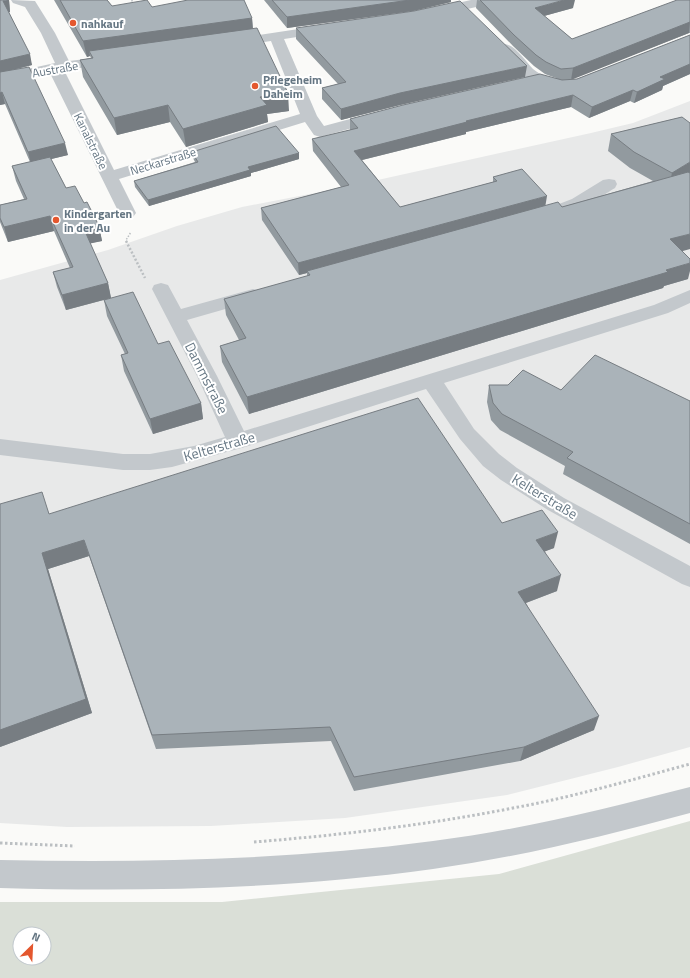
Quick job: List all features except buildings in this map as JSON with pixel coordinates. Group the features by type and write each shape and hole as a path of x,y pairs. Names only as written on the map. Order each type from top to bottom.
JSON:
{"street":[{"name":"Kanalstraße","path":"18,0 30,4 48,33 59,67 127,213"},
{"path":"420,14 465,7 489,0"},
{"path":"221,44 337,27"},
{"path":"276,36 309,116 320,132 393,113"},
{"path":"494,37 538,80 554,86 574,85"},
{"name":"Austraße","path":"0,79 59,67 126,58"},
{"path":"520,84 538,80"},
{"name":"Neckarstraße","path":"109,177 309,116"},
{"path":"535,218 568,208 609,184"},
{"name":"Dammstraße","path":"161,289 207,376 238,441"},
{"path":"175,317 265,292"},
{"name":"Kelterstraße","path":"0,447 123,462 150,462 194,454 661,309 690,296"},
{"name":"Kelterstraße","path":"431,380 467,434 491,460 509,474 556,504 690,577"},
{"path":"0,874 62,876 171,876 289,870 355,864 414,857 525,840 590,827 690,800"}],"path":[{"path":"132,0 133,7"},
{"path":"127,213 134,218 135,222 126,240 149,286 161,289"},
{"path":"249,842 400,827 483,814 586,791 690,764"},
{"path":"0,843 80,846"}],"shaded area":[{"path":"690,101 690,747 507,795 345,818 211,826 67,827 0,823 0,280 108,250 177,226 242,207 346,187 591,133 633,123"},
{"path":"690,821 690,978 0,978 0,902 222,902 499,874"}],"place":[{"name":"nahkauf","path":"73,23"},
{"name":"Pflegeheim Daheim","path":"255,86"},
{"name":"Kindergarten in der Au","path":"56,220"}]}
